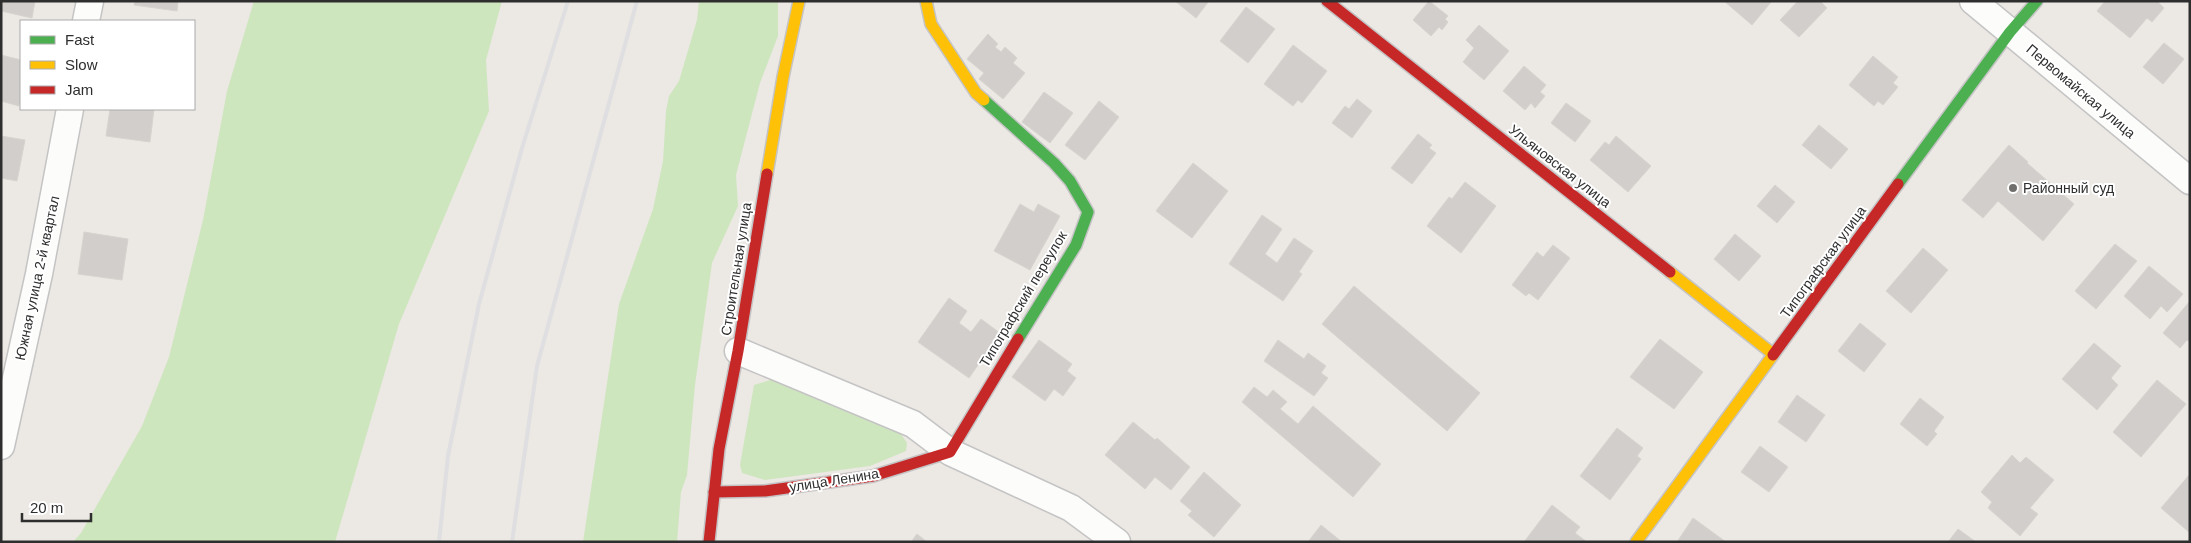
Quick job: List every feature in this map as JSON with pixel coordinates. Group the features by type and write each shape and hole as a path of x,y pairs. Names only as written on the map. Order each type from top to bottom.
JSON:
{"street":[{"path":"86,20 90,1"},
{"name":"Строительная улица","path":"708,542 719,449 738,351 782,77 799,1"},
{"name":"Типографский переулок","path":"926,1 931,24 976,93 1054,163 1070,181 1088,212 1076,245 950,452"},
{"name":"Ульяновская улица","path":"1327,1 1774,354"},
{"name":"Первомайская улица","path":"1973,1 2190,181"},
{"name":"Типографская улица","path":"1636,542 2010,32 2037,1"},
{"name":"Южная улица 2-й квартал","path":"1,446 40,274 70,110"},
{"path":"738,351 913,424 950,452 1071,508 1117,542"},
{"name":"улица Ленина","path":"714,492 765,491 873,476 950,452"}],"green space":[{"path":"254,1 502,1 486,60 489,111 399,324 335,542 73,542 81,533 142,426 169,357 203,220 227,91"},
{"path":"699,1 778,1 778,36 760,83 736,175 738,206 712,263 695,385 687,475 681,492 677,542 583,542 619,304 653,209 663,161 666,111 669,96 679,81 697,20"},
{"path":"777,378 899,431 907,443 906,451 870,466 765,480 742,473 740,465 754,385"}],"building":[{"path":"1,1 35,1 32,18 1,11"},
{"path":"135,1 178,1 177,11 134,5"},
{"path":"1175,1 1209,1 1196,18"},
{"path":"1429,1 1448,16 1445,19 1448,22 1442,30 1439,27 1431,36 1413,20"},
{"path":"1724,1 1772,1 1752,25"},
{"path":"1798,1 1820,1 1827,8 1799,37 1780,20"},
{"path":"2105,1 2157,1 2164,8 2152,22 2147,18 2130,38 2097,11"},
{"path":"1246,7 1275,29 1248,63 1220,41"},
{"path":"1479,25 1509,51 1484,80 1463,62 1474,48 1466,40"},
{"path":"988,34 998,44 995,47 1001,52 1005,47 1017,58 1013,63 1025,73 1003,99 979,79 984,73 967,59"},
{"path":"2164,43 2184,59 2163,84 2143,67"},
{"path":"1293,45 1327,71 1302,103 1298,100 1293,106 1264,84"},
{"path":"1,55 20,60 20,102 19,106 1,101"},
{"path":"1873,56 1898,77 1893,83 1898,87 1883,105 1878,101 1874,106 1849,85"},
{"path":"1524,66 1546,85 1540,92 1545,96 1535,108 1531,103 1525,110 1503,91"},
{"path":"1044,92 1073,113 1050,143 1022,122"},
{"path":"1357,99 1372,111 1352,138 1332,123 1345,106 1349,109"},
{"path":"1099,101 1119,117 1085,160 1065,145"},
{"path":"1566,103 1591,121 1575,142 1551,123"},
{"path":"110,110 154,110 150,142 106,136"},
{"path":"1819,125 1848,149 1831,169 1802,145"},
{"path":"1418,134 1432,145 1429,148 1436,153 1412,184 1391,168"},
{"path":"1,136 25,140 17,181 1,178"},
{"path":"1616,136 1651,166 1628,192 1590,160 1605,142 1609,145"},
{"path":"2009,145 2074,204 2043,241 1998,201 1983,218 1962,200"},
{"path":"1193,163 1228,191 1192,238 1156,211"},
{"path":"1465,182 1496,206 1461,253 1427,226 1449,197 1452,199"},
{"path":"1775,185 1795,202 1777,223 1757,206"},
{"path":"1020,204 1034,212 1038,204 1060,216 1030,270 994,251"},
{"path":"1262,215 1282,229 1265,254 1277,263 1294,238 1313,251 1299,272 1302,274 1283,301 1229,264"},
{"path":"84,232 128,239 122,280 78,274"},
{"path":"1735,234 1761,256 1739,281 1714,259"},
{"path":"2115,244 2137,261 2096,309 2075,291"},
{"path":"1553,245 1570,258 1538,300 1529,293 1526,296 1512,285 1537,252 1543,257"},
{"path":"1923,248 1948,270 1911,313 1886,291"},
{"path":"2149,266 2183,294 2167,312 2161,306 2150,319 2124,296"},
{"path":"1354,286 1480,393 1447,431 1322,324"},
{"path":"949,298 967,311 959,323 971,332 981,319 1000,333 969,378 918,342"},
{"path":"2190,301 2190,342 2187,340 2180,348 2163,333"},
{"path":"1860,323 1886,344 1864,372 1838,351"},
{"path":"1660,339 1703,372 1674,409 1630,377"},
{"path":"1039,340 1072,364 1067,371 1076,378 1063,396 1054,389 1045,401 1012,377"},
{"path":"1278,340 1304,359 1308,353 1326,366 1321,373 1328,378 1314,396 1264,361"},
{"path":"2094,343 2121,366 2111,378 2118,385 2097,410 2062,379"},
{"path":"2157,380 2186,404 2141,457 2113,432"},
{"path":"1254,387 1267,397 1273,390 1287,402 1280,409 1298,424 1313,406 1381,464 1353,497 1242,402"},
{"path":"1797,395 1825,415 1806,442 1778,422"},
{"path":"1920,398 1944,417 1934,431 1937,434 1927,446 1900,424"},
{"path":"1133,422 1155,440 1157,438 1190,467 1171,490 1155,477 1145,489 1105,455"},
{"path":"1617,428 1643,448 1637,456 1641,459 1610,500 1580,476"},
{"path":"1760,446 1788,467 1769,492 1741,472"},
{"path":"2012,455 2020,463 2026,457 2054,480 2030,508 2038,514 2020,536 1988,508 1992,502 1981,492"},
{"path":"1204,472 1241,505 1214,537 1188,515 1192,511 1180,501"},
{"path":"2190,474 2190,533 2161,508"},
{"path":"1552,505 1580,527 1575,533 1587,542 1524,542"},
{"path":"1693,518 1726,542 1677,542"},
{"path":"1321,525 1342,542 1308,542"},
{"path":"1958,529 1976,542 1948,542"},
{"path":"917,534 927,542 911,542"}],"railway":[{"path":"439,542 448,456 479,304 522,148 568,1"},
{"path":"512,542 537,366 637,1"}],"traffic: fast":[{"path":"1898,184 2010,32 2037,1"},
{"path":"984,100 1054,163 1070,181 1088,212 1076,245 1018,339"}],"traffic: slow":[{"path":"767,174 783,77 799,1"},
{"path":"926,1 931,24 976,93 984,100"},
{"path":"1670,272 1773,354"},
{"path":"1636,542 1773,355"}],"traffic: jam":[{"path":"1327,1 1670,272"},
{"path":"709,542 719,449 738,351 767,174"},
{"path":"1773,355 1898,184"},
{"path":"714,492 765,491 873,476 950,452 1018,339"}],"place":[{"name":"Районный суд","path":"2013,188"}]}
